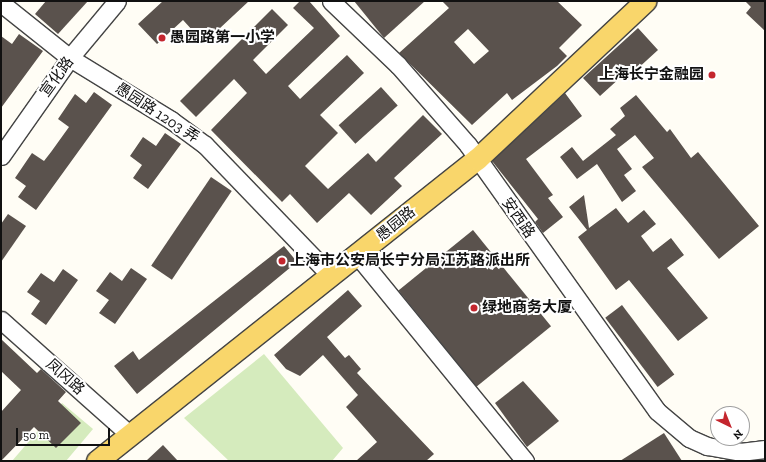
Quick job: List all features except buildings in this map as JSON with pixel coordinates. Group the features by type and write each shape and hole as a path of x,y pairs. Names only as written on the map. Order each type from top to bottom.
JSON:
{"main road":[{"name":"愚园路","path":"97,461 129,434 331,276 477,159 645,1"}],"street":[{"name":"宣化路","path":"1,156 70,58 117,1"},
{"name":"安西路","path":"331,1 398,65 462,137 657,411 689,438 707,446 740,452 765,449"},
{"name":"愚园路 1203 弄","path":"1,3 70,58 171,120 205,145 331,276"},
{"path":"357,255 525,461"},
{"name":"凤冈路","path":"1,320 129,434"}],"green space":[{"path":"264,354 343,448 332,461 229,461 184,418"},
{"path":"62,403 93,429 66,461 12,461"}],"place":[{"name":"愚园路第一小学","path":"162,38"},
{"name":"上海长宁金融园","path":"712,75"},
{"name":"上海市公安局长宁分局江苏路派出所","path":"282,261"},
{"name":"绿地商务大厦","path":"474,308"}]}
